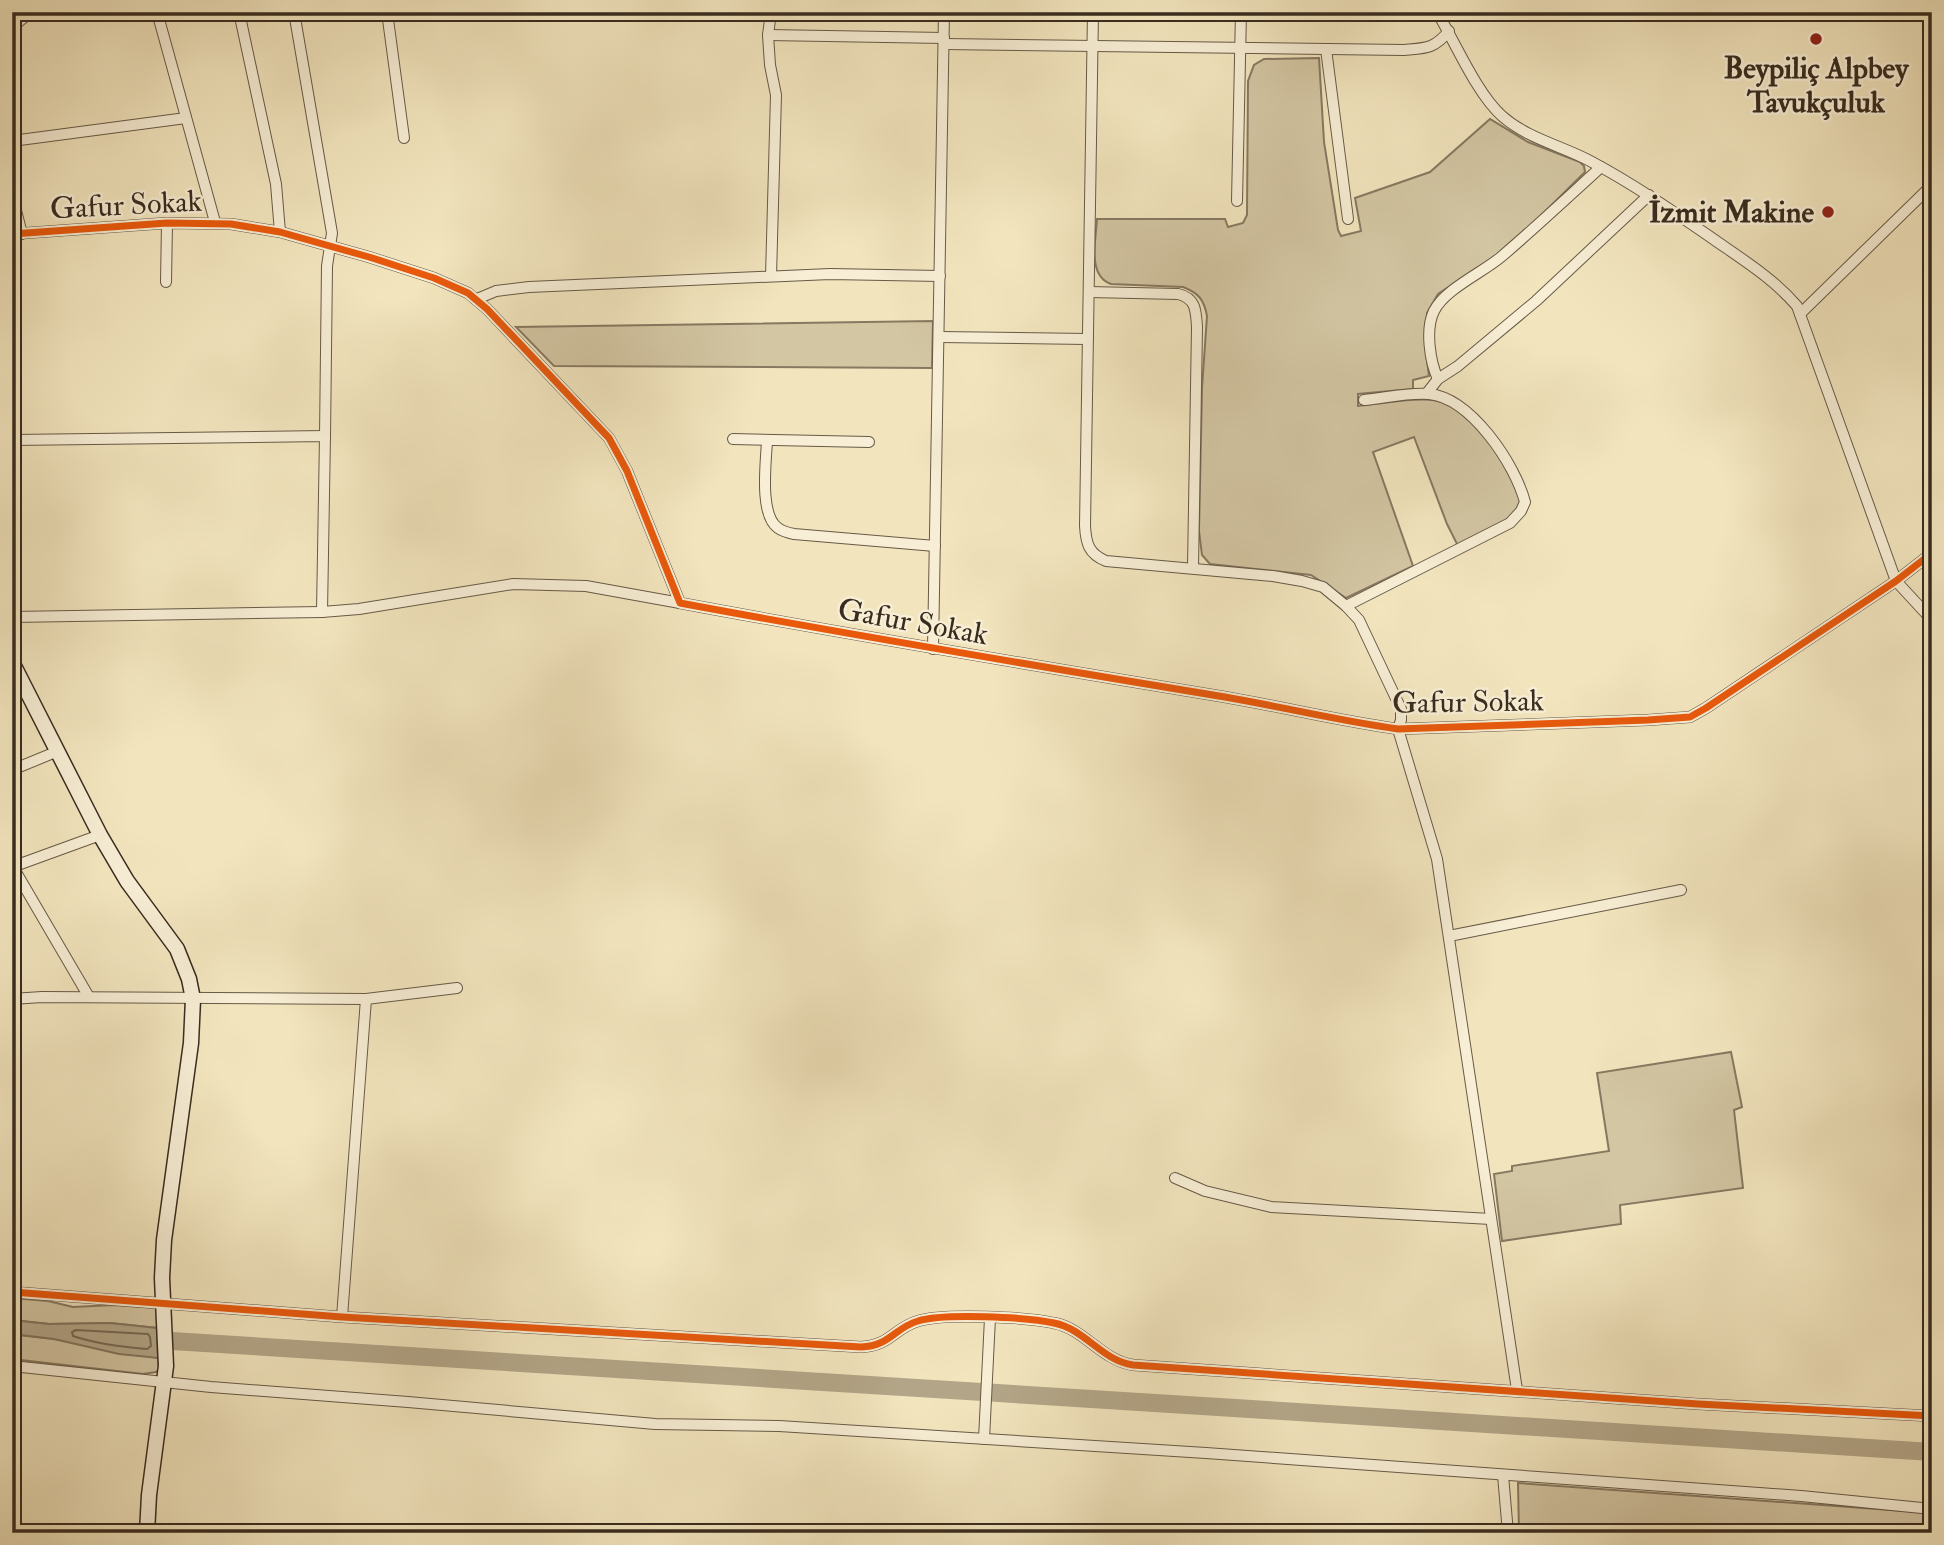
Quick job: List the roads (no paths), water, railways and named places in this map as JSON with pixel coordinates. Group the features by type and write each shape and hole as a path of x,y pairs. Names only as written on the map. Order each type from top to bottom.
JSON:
{"street":[{"path":"12,27 31,12"},
{"path":"157,12 215,222"},
{"path":"239,12 276,184 280,232"},
{"path":"294,12 331,216 332,247 327,266 322,612"},
{"path":"387,12 404,138"},
{"path":"771,12 768,35 769,65 775,95 771,276"},
{"path":"933,649 944,12"},
{"path":"1093,12 1085,526 1088,547 1094,555 1106,561 1193,567 1302,581 1323,587 1359,620 1401,709 1398,729 1437,859 1517,1390"},
{"path":"1237,201 1241,12"},
{"path":"1437,12 1489,103 1503,117 1534,136 1601,167 1649,195 1762,272 1786,293 1800,314 1896,581 1932,620"},
{"path":"768,35 1092,47 1326,49 1420,48 1439,43 1449,31"},
{"path":"1326,49 1348,219"},
{"path":"12,141 186,118"},
{"path":"1438,379 1433,363 1430,331 1431,319 1437,306 1445,297 1498,260 1601,167"},
{"path":"1800,314 1932,185"},
{"path":"12,195 17,234"},
{"path":"1427,393 1438,379 1536,301 1649,195"},
{"name":"Gafur Sokak","path":"17,234 215,222 280,232 332,247 434,278 477,299 609,438 626,471 681,603 1398,729 1690,717 1896,581 1932,553"},
{"path":"166,282 167,223"},
{"path":"477,299 509,289 771,276 903,273 940,276"},
{"path":"1089,292 1178,295 1186,296 1193,302 1197,327 1193,567"},
{"path":"939,337 1088,339"},
{"path":"1346,606 1510,523 1525,502 1519,485 1483,426 1455,403 1427,393 1364,400"},
{"path":"12,440 325,436"},
{"path":"733,439 869,442"},
{"path":"767,441 766,505 769,518 778,529 794,534 935,546"},
{"path":"12,617 322,612 359,609 513,584 586,586 681,603"},
{"path":"12,662 18,683 58,751 100,835 127,881 177,949 189,979 193,999 191,1043 164,1240 166,1366 149,1495 147,1533"},
{"path":"12,770 58,751"},
{"path":"89,997 13,867 100,835"},
{"path":"1449,936 1681,890"},
{"path":"12,999 366,999 457,988"},
{"path":"342,1317 366,999"},
{"path":"1175,1178 1216,1195 1271,1208 1491,1219"},
{"path":"12,1292 342,1317 860,1347 881,1345 907,1325 942,1317 990,1324 1033,1320 1067,1326 1119,1363 1133,1365 1698,1404 1932,1416"},
{"path":"984,1439 990,1324"},
{"path":"12,1366 164,1382 655,1424 779,1426 1428,1468 1801,1496 1932,1509"},
{"path":"1503,1475 1508,1533"}],"water":[{"path":"12,1320 49,1324 110,1323 157,1328 158,1358 119,1354 54,1339 12,1334"}],"waterway":[{"path":"172,1341 1932,1452"}],"place":[{"name":"Beypiliç Alpbey Tavukçuluk","path":"1816,39"},
{"name":"İzmit Makine","path":"1828,212"}]}
